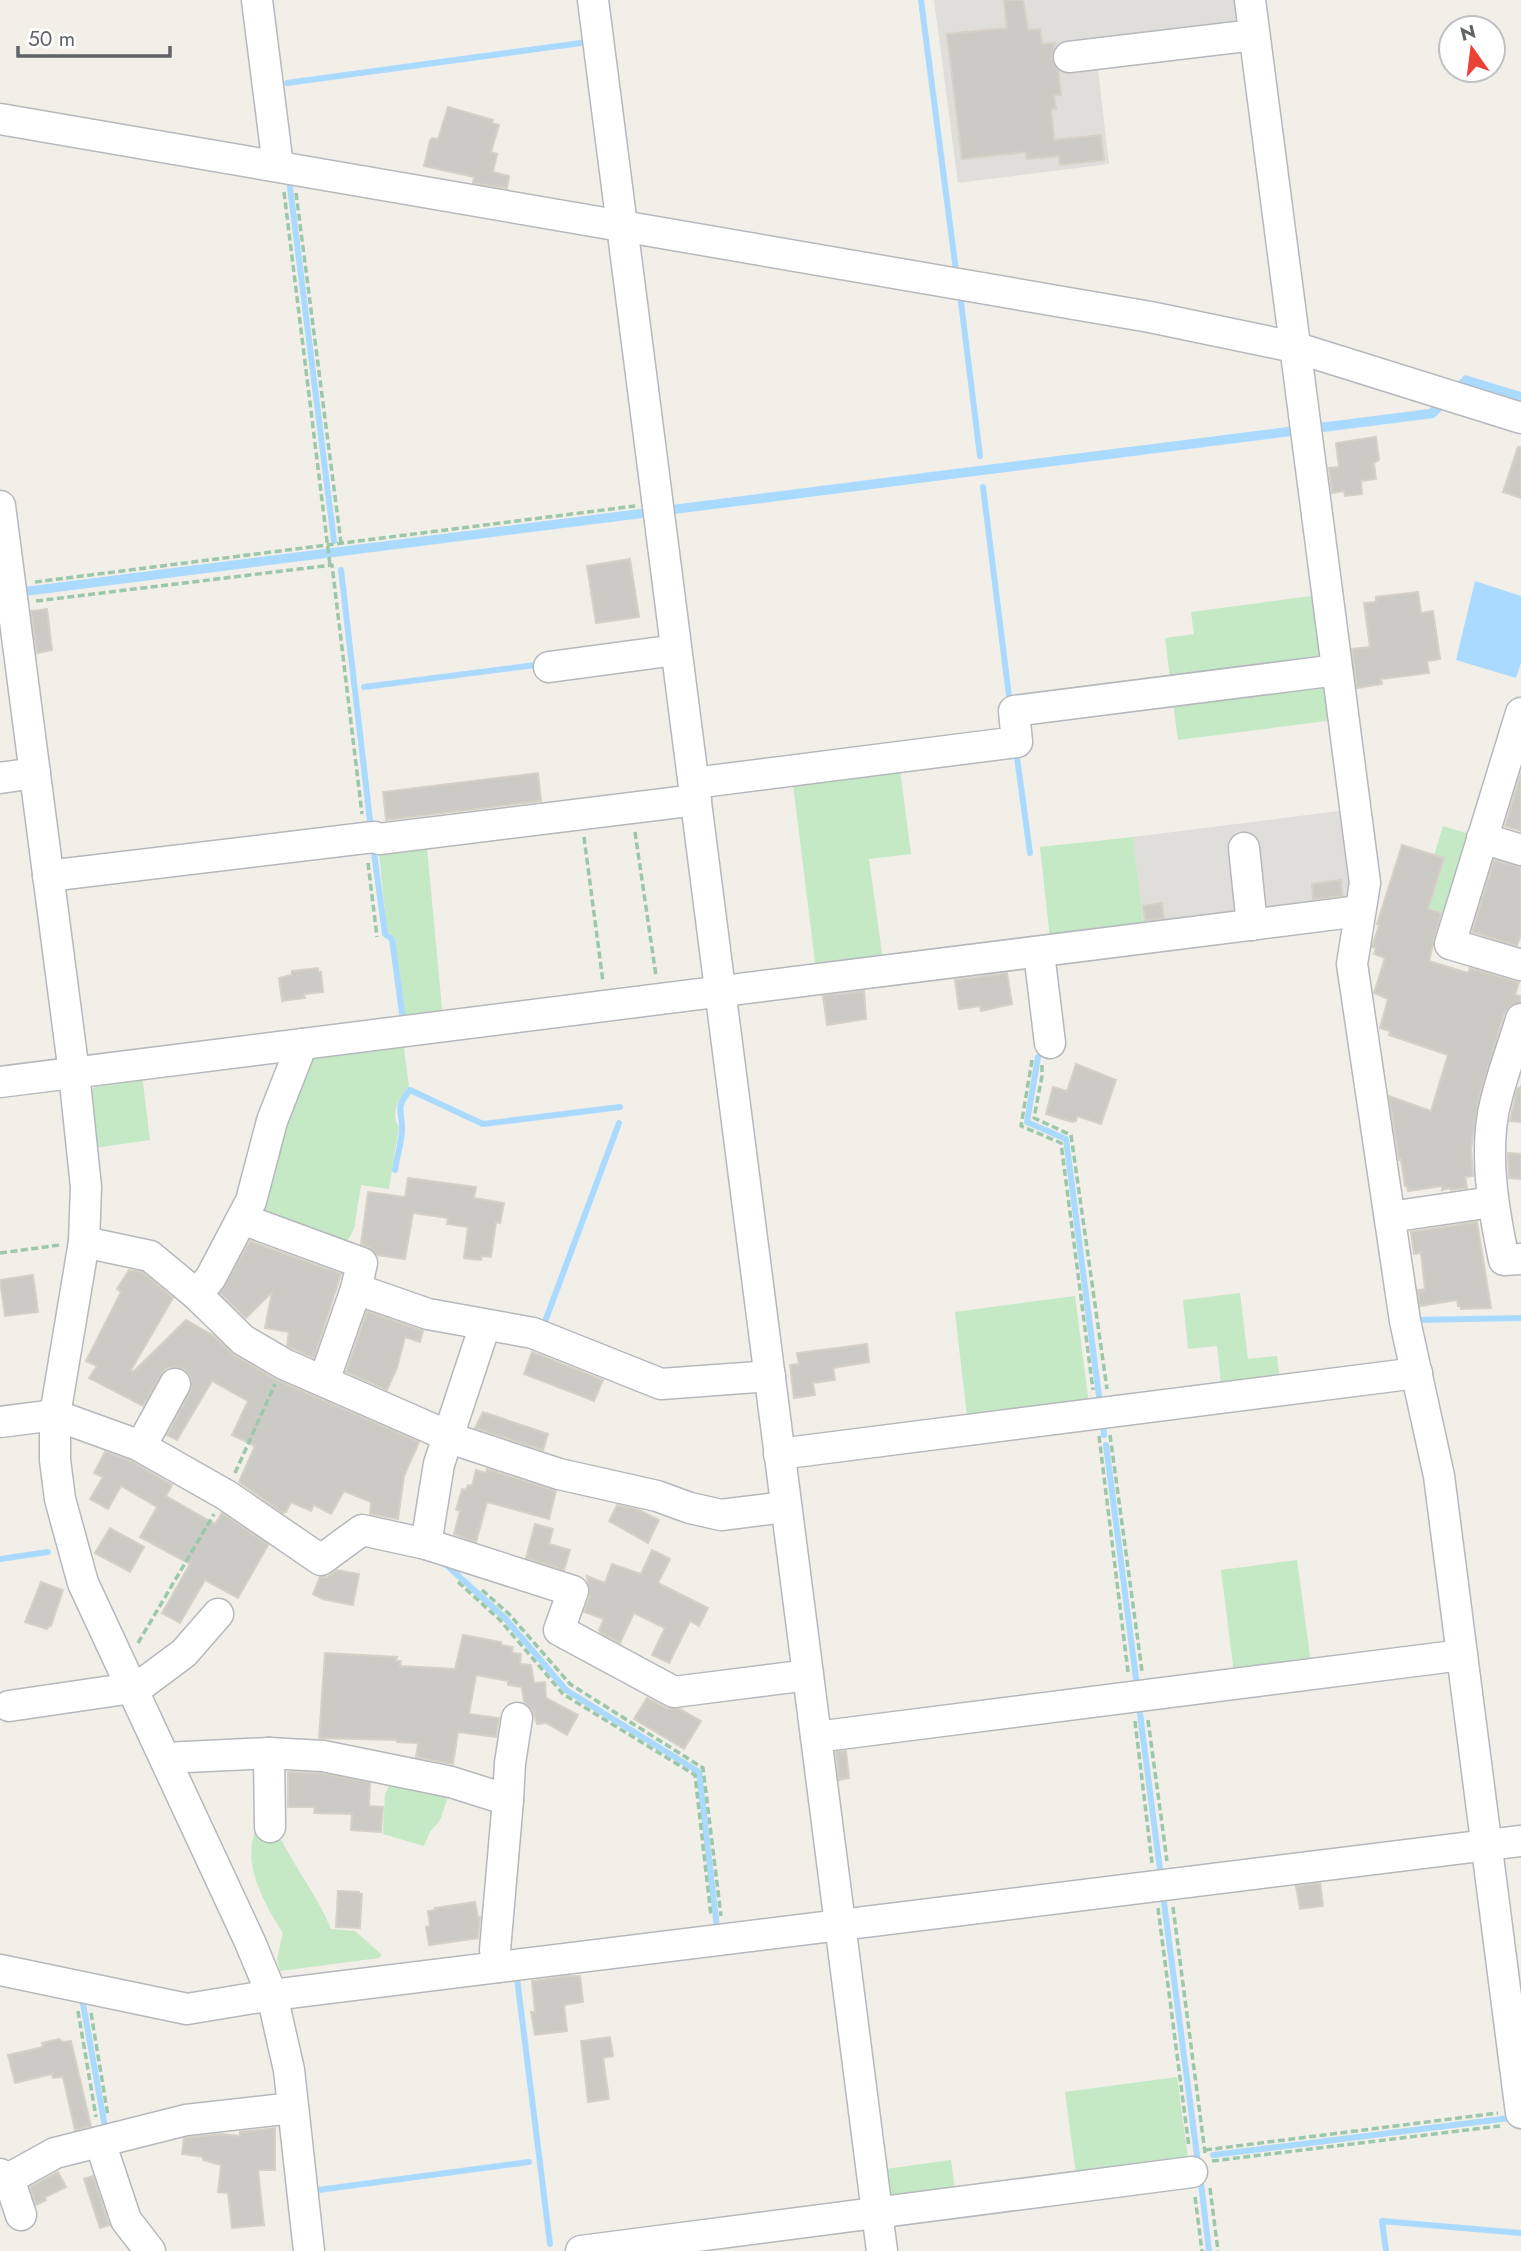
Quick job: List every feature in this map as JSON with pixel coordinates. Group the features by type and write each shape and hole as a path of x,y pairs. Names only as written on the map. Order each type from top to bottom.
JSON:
{"street":[{"path":"257,0 284,167"},
{"path":"593,0 882,2251"},
{"path":"1250,0 1365,883 1352,964 1405,1321 1439,1476 1486,1845 1516,2116"},
{"path":"1069,57 1254,34"},
{"path":"0,119 1137,315 1294,347 1521,418"},
{"path":"0,506 74,1073 86,1187 84,1242 55,1415 55,1460 60,1499 83,1583 250,1942 272,1995 289,2070 309,2251"},
{"path":"549,667 676,650"},
{"path":"48,876 631,808 695,792 1017,742 1013,711 1337,670"},
{"path":"1519,726 1450,944 1521,965"},
{"path":"0,778 35,773"},
{"path":"1482,838 1521,850"},
{"path":"1244,848 1252,925"},
{"path":"0,1082 1360,911"},
{"path":"1039,953 1046,1046"},
{"path":"1521,1019 1513,1077 1493,1113 1490,1158 1492,1202 1504,1260 1521,1259"},
{"path":"197,1296 211,1277 251,1201 272,1121 302,1044"},
{"path":"1390,1217 1492,1202"},
{"path":"242,1219 362,1263 356,1289 324,1381"},
{"path":"84,1242 150,1256 243,1340 284,1364 448,1435 559,1474 657,1496 690,1508 721,1515 786,1507"},
{"path":"356,1289 428,1314 533,1333 661,1384 770,1377"},
{"path":"426,1544 439,1464 485,1325"},
{"path":"779,1454 1105,1424 1417,1373"},
{"path":"141,1446 176,1384"},
{"path":"0,1422 55,1415 141,1446 226,1495 321,1560 362,1530 426,1544 573,1591 559,1630 674,1692 808,1675"},
{"path":"9,1706 130,1683 184,1653 218,1614"},
{"path":"816,1737 1462,1655"},
{"path":"498,1967 495,1950 510,1763 517,1718"},
{"path":"164,1758 269,1753 323,1756 451,1782 508,1800"},
{"path":"269,1753 270,1827"},
{"path":"0,1970 187,2009 272,1995 1521,1841"},
{"path":"21,2215 5,2176 55,2153 186,2120 293,2108"},
{"path":"100,2142 127,2220 150,2251"},
{"path":"581,2251 1202,2170"}],"path":[{"path":"284,167 341,543"},
{"path":"284,167 327,546 332,565 377,937"},
{"path":"11,594 26,583 341,543 658,510"},
{"path":"11,594 330,563"},
{"path":"631,808 659,999"},
{"path":"581,814 607,1006"},
{"path":"1202,2251 1202,2170 1138,1696 1105,1424 1061,1143 1021,1126 1031,1076 1032,1050 1046,1046 1034,1118 1071,1135 1138,1696 1163,1885 1202,2170 1218,2251"},
{"path":"0,1253 84,1242"},
{"path":"130,1683 226,1495 284,1364"},
{"path":"450,1574 500,1620 563,1694 695,1775 712,1922"},
{"path":"73,1985 100,2142"},
{"path":"1202,2170 1516,2116"},
{"path":"1202,2170 1206,2162 1516,2116"}],"shaded area":[{"path":"934,0 1239,0 1246,52 1098,70 1109,164 958,183"},
{"path":"1346,810 1357,886 1347,903 1144,928 1133,837"}],"green space":[{"path":"1318,595 1327,662 1171,686 1165,638 1194,634 1191,612"},
{"path":"1324,675 1334,720 1178,740 1172,695"},
{"path":"899,762 911,854 869,859 883,961 816,970 792,776"},
{"path":"1443,826 1473,835 1448,914 1419,905"},
{"path":"426,837 443,1019 406,1023 394,936 387,931 378,844"},
{"path":"1133,837 1144,928 1050,939 1040,847"},
{"path":"403,1041 409,1087 399,1101 395,1116 399,1127 389,1189 361,1185 354,1229 345,1245 254,1217 303,1057"},
{"path":"142,1075 150,1140 94,1148 87,1095 100,1081"},
{"path":"1240,1293 1248,1359 1277,1356 1281,1387 1222,1394 1217,1346 1188,1349 1183,1300"},
{"path":"1075,1296 1090,1412 968,1425 955,1312"},
{"path":"1297,1560 1312,1671 1235,1681 1221,1570"},
{"path":"394,1776 451,1788 440,1820 430,1832 424,1846 383,1834 385,1794"},
{"path":"259,1824 268,1834 282,1841 331,1929 355,1931 382,1955 379,1958 280,1971 277,1959 283,1933 268,1908 252,1866 253,1837"},
{"path":"1177,2077 1189,2166 1077,2182 1065,2092"},
{"path":"951,2160 956,2198 886,2208 878,2170"}],"water":[{"path":"1465,375 1521,392 1521,402 1468,386 1434,418 25,596 24,587 1429,409"},
{"path":"1475,581 1521,596 1521,663 1516,678 1456,660"}],"building":[{"path":"1004,0 1023,0 1028,30 1040,29 1042,44 1055,43 1052,58 1058,70 1061,95 1054,95 1056,109 1051,109 1054,140 1101,135 1104,160 1060,165 1059,156 1027,159 1026,152 962,159 947,34 1007,28"},
{"path":"448,107 493,120 492,123 499,125 491,152 497,154 493,172 509,176 507,188 473,183 474,177 424,166 430,141 432,138 438,139"},
{"path":"1376,437 1379,460 1374,463 1376,479 1361,481 1362,494 1345,496 1344,491 1332,493 1329,468 1339,467 1336,443"},
{"path":"1518,447 1521,447 1521,498 1503,492"},
{"path":"630,559 639,617 596,623 587,566"},
{"path":"1418,592 1421,613 1433,611 1440,659 1427,661 1429,673 1381,679 1382,684 1357,688 1352,649 1370,647 1364,603 1376,602 1376,597"},
{"path":"47,609 52,650 37,653 31,611"},
{"path":"538,773 541,801 386,820 383,792"},
{"path":"1521,773 1521,831 1505,826"},
{"path":"1402,845 1444,858 1428,909 1441,913 1429,961 1468,973 1470,968 1519,982 1515,995 1521,996 1521,1002 1510,1006 1504,1014 1479,1098 1471,1149 1473,1176 1465,1177 1467,1188 1442,1190 1442,1186 1408,1191 1401,1159 1399,1160 1389,1096 1431,1111 1448,1055 1389,1035 1390,1031 1380,1028 1388,999 1374,993 1385,958 1374,954 1376,948 1372,947"},
{"path":"1494,860 1521,867 1521,934 1517,946 1472,932"},
{"path":"1341,880 1342,896 1313,899 1312,884"},
{"path":"1162,903 1164,918 1145,920 1143,906"},
{"path":"318,968 318,972 321,972 323,992 304,994 305,998 282,1001 279,978 292,975 292,971"},
{"path":"1007,973 1012,1004 981,1011 980,1006 959,1009 955,980"},
{"path":"864,991 866,1019 827,1025 823,996"},
{"path":"1076,1064 1116,1080 1101,1124 1077,1116 1076,1121 1072,1122 1046,1114 1053,1087 1067,1091"},
{"path":"1521,1086 1521,1122 1510,1121 1517,1089"},
{"path":"1508,1153 1521,1154 1521,1179 1509,1178"},
{"path":"408,1178 476,1187 474,1198 504,1203 500,1223 496,1222 491,1257 482,1256 481,1260 464,1258 468,1227 447,1224 448,1218 413,1213 405,1259 377,1255 361,1244 368,1192 405,1197"},
{"path":"1477,1222 1491,1308 1461,1309 1457,1300 1420,1306 1418,1290 1425,1289 1421,1253 1414,1254 1411,1232"},
{"path":"250,1241 341,1274 314,1358 287,1346 289,1332 265,1328 272,1292 246,1318 220,1293"},
{"path":"129,1270 142,1272 173,1298 131,1370 133,1372 186,1320 214,1336 234,1355 275,1379 419,1442 404,1476 398,1519 370,1514 371,1502 344,1491 331,1514 314,1505 311,1511 291,1502 283,1513 239,1482 255,1446 232,1435 248,1401 212,1381 177,1440 167,1435 190,1392 190,1376 184,1369 165,1369 143,1406 89,1378 97,1366 86,1361 121,1292 117,1289"},
{"path":"33,1275 38,1312 5,1316 0,1280"},
{"path":"367,1311 423,1331 420,1342 405,1337 397,1368 387,1390 346,1372"},
{"path":"867,1344 869,1362 833,1368 835,1380 813,1383 815,1395 794,1398 790,1365 799,1364 797,1353"},
{"path":"532,1352 603,1380 594,1401 524,1374"},
{"path":"483,1412 548,1434 543,1450 475,1428"},
{"path":"105,1452 131,1461 172,1485 166,1496 215,1524 222,1513 268,1545 238,1598 205,1580 180,1623 162,1613 190,1564 140,1537 157,1507 121,1486 108,1509 90,1499 103,1477 94,1473"},
{"path":"487,1469 556,1491 549,1519 487,1502 476,1542 454,1534 460,1511 456,1510 462,1489 466,1490 468,1485 472,1486 476,1470 486,1473"},
{"path":"617,1505 639,1510 659,1520 648,1543 609,1521"},
{"path":"535,1524 553,1529 549,1544 570,1550 564,1570 526,1558"},
{"path":"110,1528 144,1547 130,1572 95,1553"},
{"path":"652,1550 670,1559 658,1583 708,1608 699,1626 690,1621 669,1663 652,1655 665,1628 634,1613 620,1643 599,1630 604,1619 584,1612 590,1596 587,1576 605,1583 612,1564 641,1574"},
{"path":"337,1570 359,1574 353,1605 323,1599 313,1594 320,1577 327,1577"},
{"path":"41,1582 63,1590 51,1626 47,1629 25,1622"},
{"path":"463,1635 501,1642 501,1645 513,1647 512,1653 521,1654 520,1664 531,1665 534,1683 545,1682 546,1698 578,1715 567,1735 546,1723 537,1724 533,1711 524,1702 522,1687 508,1685 508,1681 476,1675 469,1714 499,1718 496,1737 458,1732 453,1764 416,1757 418,1743 319,1738 325,1653 397,1657 396,1661 401,1661 400,1666 455,1669"},
{"path":"647,1698 666,1708 680,1709 701,1721 684,1749 634,1719"},
{"path":"846,1751 849,1778 839,1780 836,1752"},
{"path":"288,1772 321,1773 370,1783 369,1806 383,1807 381,1832 351,1830 352,1814 314,1813 315,1807 288,1807"},
{"path":"1320,1883 1323,1906 1300,1909 1296,1886"},
{"path":"338,1891 362,1894 360,1928 336,1927"},
{"path":"475,1902 480,1917 478,1938 429,1945 426,1927 430,1926 428,1911"},
{"path":"580,1976 583,2002 564,2005 567,2031 535,2035 531,2012 535,2012 532,1981"},
{"path":"610,2037 613,2056 603,2058 609,2099 588,2102 581,2041"},
{"path":"59,2039 63,2042 71,2041 91,2126 75,2130 63,2077 53,2078 52,2074 15,2083 8,2055 43,2047 42,2043"},
{"path":"275,2128 275,2170 258,2170 264,2225 232,2228 228,2193 218,2192 221,2165 203,2160 203,2157 182,2154 184,2138 222,2134 240,2136 240,2132"},
{"path":"58,2172 66,2187 45,2197 46,2200 36,2205 30,2187"},
{"path":"93,2176 109,2225 100,2228 84,2179"}],"waterway":[{"path":"921,0 956,271"},
{"path":"287,83 588,42"},
{"path":"289,179 334,541"},
{"path":"961,302 980,456"},
{"path":"983,487 1010,704"},
{"path":"341,570 371,829"},
{"path":"364,687 543,664"},
{"path":"1016,750 1030,853"},
{"path":"373,845 385,934 392,939 403,1020"},
{"path":"1038,1057 1027,1122 1066,1139 1100,1404"},
{"path":"395,1170 402,1131 400,1110 410,1090 483,1124 620,1107"},
{"path":"543,1327 619,1123"},
{"path":"1416,1320 1521,1318"},
{"path":"1103,1422 1104,1435"},
{"path":"1106,1445 1137,1686"},
{"path":"0,1559 48,1552"},
{"path":"442,1561 505,1618 566,1690 699,1772 717,1928 712,1928"},
{"path":"1139,1706 1160,1870"},
{"path":"1163,1895 1198,2163"},
{"path":"517,1978 550,2244"},
{"path":"82,1998 105,2127"},
{"path":"1213,2155 1510,2118"},
{"path":"318,2190 529,2162"},
{"path":"1201,2183 1209,2251"},
{"path":"1386,2251 1382,2221 1521,2233"}]}
